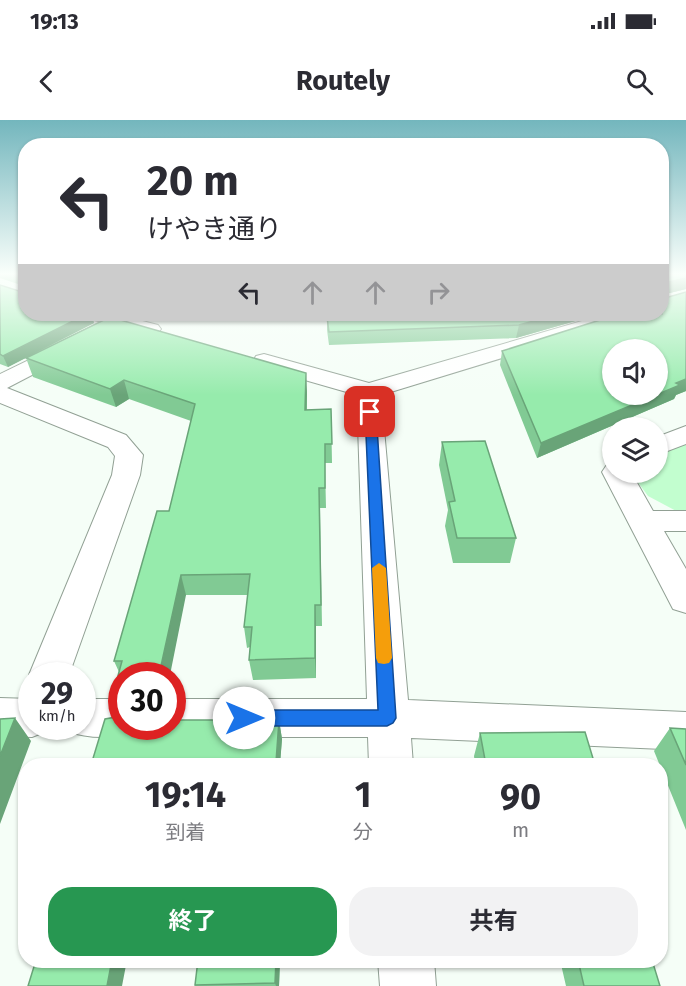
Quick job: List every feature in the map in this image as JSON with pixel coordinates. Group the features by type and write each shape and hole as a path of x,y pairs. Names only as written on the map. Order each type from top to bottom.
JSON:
{"street":[{"path":"0,383 105,321"},
{"path":"129,321 171,335"},
{"path":"236,353 369,391 602,321"},
{"path":"531,342 556,356"},
{"path":"369,391 390,758"},
{"path":"0,394 117,441 129,455 126,475 54,662"},
{"path":"668,442 686,434"},
{"path":"622,483 686,600"},
{"path":"642,521 686,521"},
{"path":"0,717 18,718"},
{"path":"186,718 387,718 686,731"},
{"path":"407,968 408,986"}],"green space":[{"path":"686,438 686,513 680,513 648,496 638,483 668,483 668,444"}],"building":[{"path":"0,314 18,314 18,321 73,321 3,356 0,354"},
{"path":"669,314 686,314 686,379 676,383 680,385 668,390 668,339 602,339 602,405 632,405 541,443 502,351 597,321 669,321"},
{"path":"102,321 124,321 306,373 305,410 331,409 332,444 325,444 325,488 319,488 321,605 315,605 315,658 249,660 252,627 244,627 250,574 181,575 162,662 114,661 157,511 169,511 195,404 124,380 110,389 26,358"},
{"path":"328,321 534,321 519,325 329,332"},
{"path":"485,441 516,538 457,538 449,502 455,501 442,442"},
{"path":"15,718 0,756 0,719"},
{"path":"108,718 108,740 186,740 186,720 279,720 276,758 93,758 105,719"},
{"path":"670,728 686,729 686,765"},
{"path":"585,732 593,758 485,758 480,733"},
{"path":"34,968 110,968 107,986 28,986"},
{"path":"197,968 276,968 275,983 195,985"},
{"path":"580,968 654,968 660,986 584,986"}],"slow traffic":[{"path":"379,568 384,658"}],"route":[{"path":"244,718 387,718 370,412"}]}
